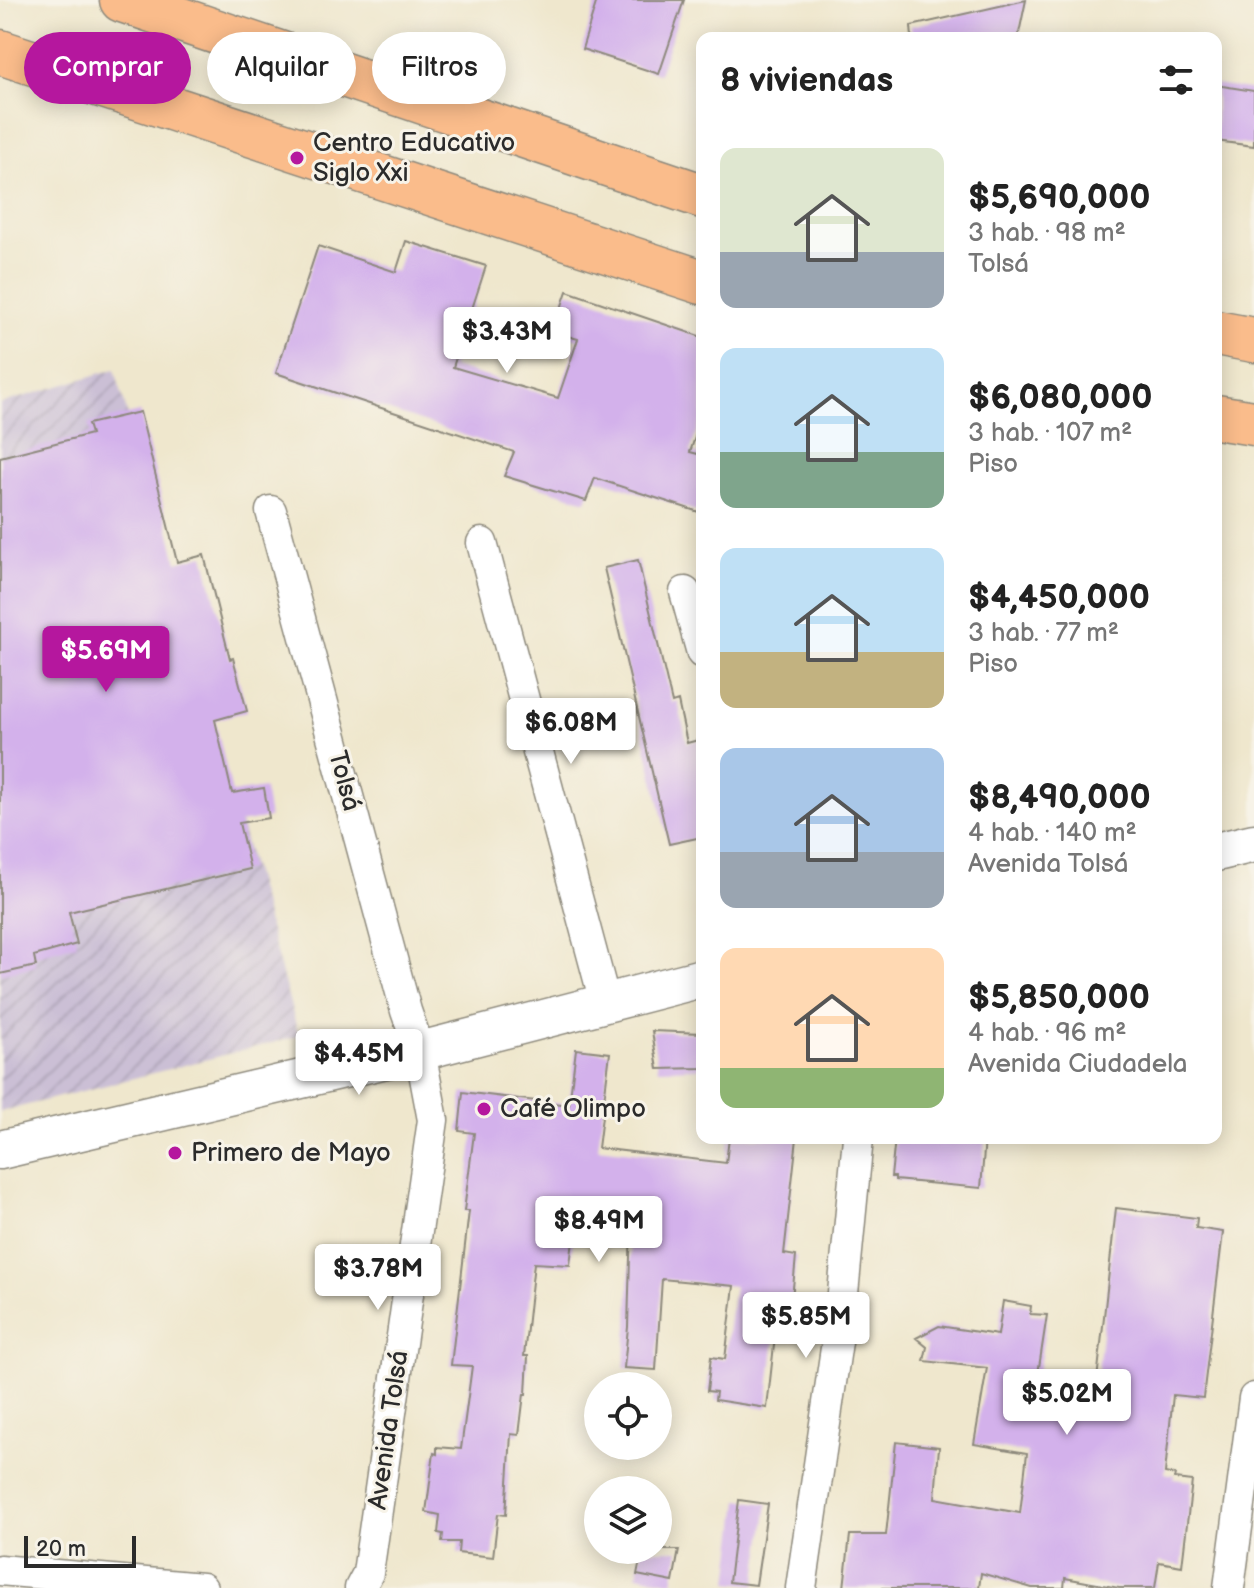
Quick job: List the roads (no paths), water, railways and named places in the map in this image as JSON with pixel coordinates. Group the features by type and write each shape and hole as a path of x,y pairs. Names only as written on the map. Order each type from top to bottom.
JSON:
{"main road":[{"path":"122,0 696,194"},
{"path":"0,52 696,280"},
{"path":"1222,334 1254,340"},
{"path":"1222,418 1254,423"}],"street":[{"name":"Tolsá","path":"271,511 406,1011 420,1051"},
{"path":"482,543 605,1002"},
{"path":"685,592 696,631"},
{"path":"1222,851 1254,843"},
{"path":"0,1150 420,1051 696,979"},
{"name":"Avenida Tolsá","path":"368,1583 433,1120 420,1051"},
{"path":"801,1588 841,1314 857,1144"},
{"path":"1229,1588 1254,1398"},
{"path":"0,1570 202,1588"}],"place":[{"name":"Centro Educativo Siglo Xxi","path":"297,158"},
{"name":"Café Olimpo","path":"484,1109"},
{"name":"Primero de Mayo","path":"175,1153"}]}
